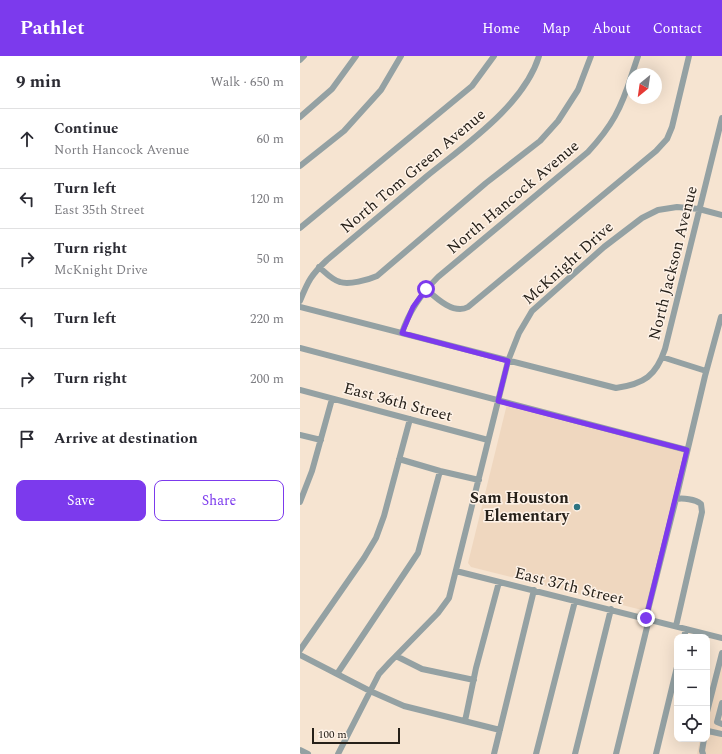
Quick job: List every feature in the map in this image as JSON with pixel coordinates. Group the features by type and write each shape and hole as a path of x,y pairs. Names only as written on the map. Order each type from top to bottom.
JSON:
{"street":[{"path":"300,60 304,56"},
{"path":"300,117 332,89 356,56"},
{"path":"300,166 344,131 382,90 401,56"},
{"path":"300,228 472,86 494,56"},
{"name":"North Tom Green Avenue","path":"300,302 307,283 319,267 493,122 522,89 537,65 539,56"},
{"path":"319,267 340,282 359,281 377,276 540,140 558,121 578,90 591,56"},
{"name":"North Hancock Avenue","path":"634,68 638,56"},
{"path":"426,289 445,304 462,309 468,307 656,151 667,139 672,127 689,56"},
{"name":"North Hancock Avenue","path":"402,333 413,307 426,289 444,272 588,152 604,135 617,115 626,90"},
{"name":"North Jackson Avenue","path":"508,361 616,388 630,386 639,382 648,377 658,367 662,357 722,118"},
{"name":"McKnight Drive","path":"338,754 379,674 444,606 452,589 508,361 518,333 525,321 535,308 587,261 642,218 658,210 677,208 699,210 722,215"},
{"path":"300,307 508,361"},
{"path":"616,754 706,371 722,316"},
{"path":"300,348 687,450"},
{"path":"662,357 706,371"},
{"name":"East 36th Street","path":"300,390 488,440"},
{"path":"300,502 312,471 332,398"},
{"path":"300,650 364,558 376,538 384,516 410,419"},
{"path":"300,435 321,440"},
{"path":"399,459 479,480"},
{"path":"337,674 418,553 440,471"},
{"path":"676,499 681,498 698,502 701,504 702,512 676,626"},
{"name":"East 37th Street","path":"456,571 722,638"},
{"path":"465,721 476,668 499,582"},
{"path":"494,754 534,590"},
{"path":"536,754 576,600"},
{"path":"575,754 611,609"},
{"path":"685,634 686,629"},
{"path":"709,706 722,653"},
{"path":"300,655 370,691 404,706 500,730"},
{"path":"396,656 422,669 474,680"},
{"path":"656,754 676,670"},
{"path":"722,703 721,713 717,722 722,724"},
{"path":"710,731 722,734"},
{"path":"700,752 703,742"},
{"path":"300,750 308,754"}],"shaded area":[{"name":"Sam Houston Elementary","path":"507,404 685,451 646,611 471,567 468,563"},
{"path":"722,650 722,754 697,754 699,742 710,742 710,699"}],"place":[{"name":"Sam Houston Elementary","path":"577,507"}],"route":[{"path":"426,289 413,307 402,333 508,361 498,401 687,450 646,618"}]}
